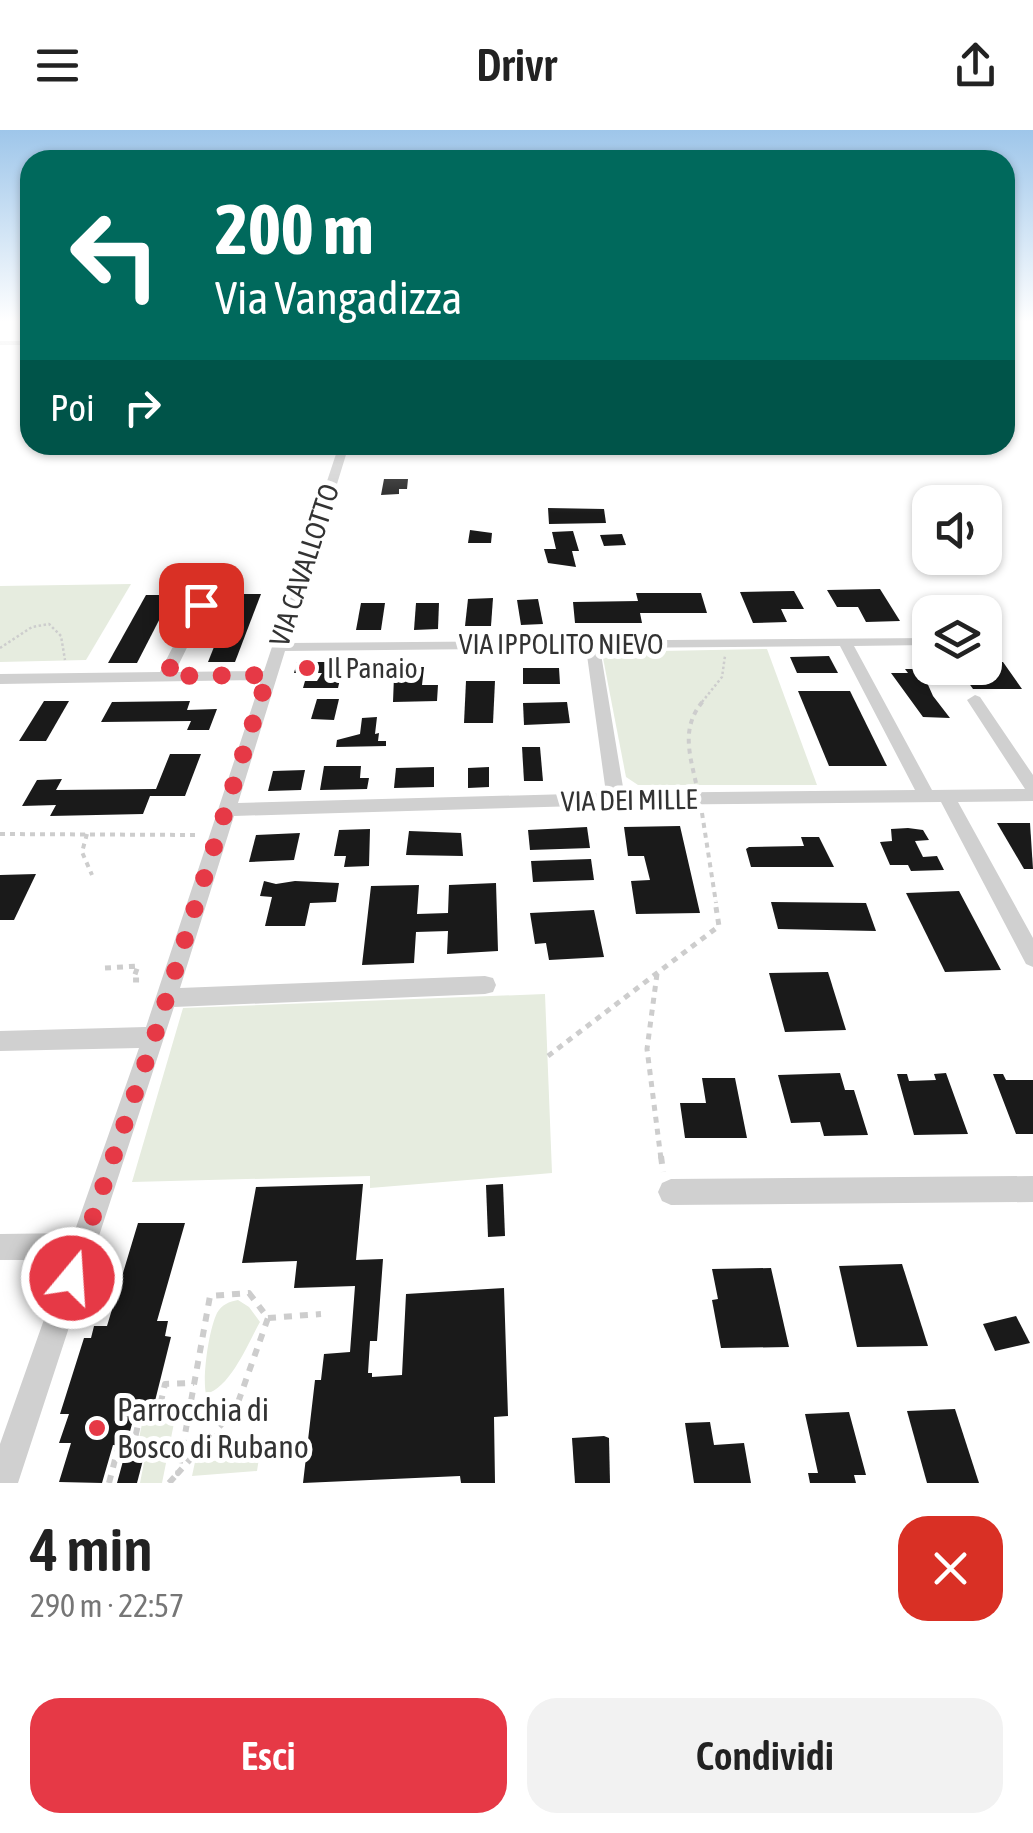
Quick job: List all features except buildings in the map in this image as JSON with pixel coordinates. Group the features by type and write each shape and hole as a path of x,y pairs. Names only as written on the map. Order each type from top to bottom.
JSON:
{"street":[{"name":"VIA CAVALLOTTO","path":"2,1483 154,1038 341,455"},
{"path":"166,676 201,605"},
{"name":"VIA IPPOLITO NIEVO","path":"277,646 912,641"},
{"path":"845,642 1033,958"},
{"path":"592,644 616,800"},
{"path":"0,680 268,675"},
{"path":"975,700 1033,792"},
{"name":"VIA DEI MILLE","path":"226,810 1033,792"},
{"path":"166,998 485,985"},
{"path":"0,1041 154,1038"},
{"path":"670,1192 1033,1189"},
{"path":"0,1247 81,1246"}],"path":[{"path":"0,648 27,628 42,624 56,627 61,634 65,660"},
{"path":"698,788 690,753 689,722 694,710 723,679 727,668 724,649"},
{"path":"548,1056 719,926 700,804"},
{"path":"0,834 198,835"},
{"path":"87,834 82,852 92,876"},
{"path":"105,968 138,966 133,980 144,980"},
{"path":"658,974 647,1049 664,1178 670,1192"},
{"path":"178,1472 210,1296 249,1293 268,1318"},
{"path":"268,1318 321,1314"},
{"path":"169,1483 236,1408 268,1318"},
{"path":"157,1419 165,1384 194,1383"},
{"path":"109,1483 117,1452 132,1452 139,1420 188,1418"}],"shaded area":[{"path":"131,584 86,660 0,662 0,586"},
{"path":"767,649 817,785 638,785 626,777 603,658 608,652"},
{"path":"545,994 552,1173 370,1188 370,1176 132,1182 183,1008"},
{"path":"238,1300 260,1322 231,1374 206,1394 206,1365 214,1320 221,1307"},
{"path":"174,1423 162,1483 140,1483 145,1457 135,1457 142,1424"},
{"path":"259,1458 257,1471 192,1476 195,1462"}],"place":[{"name":"Il Panaio","path":"307,668"},
{"name":"Parrocchia di Bosco di Rubano","path":"97,1428"}],"route":[{"path":"72,1278 154,1038 268,675 166,676 201,605"}]}
